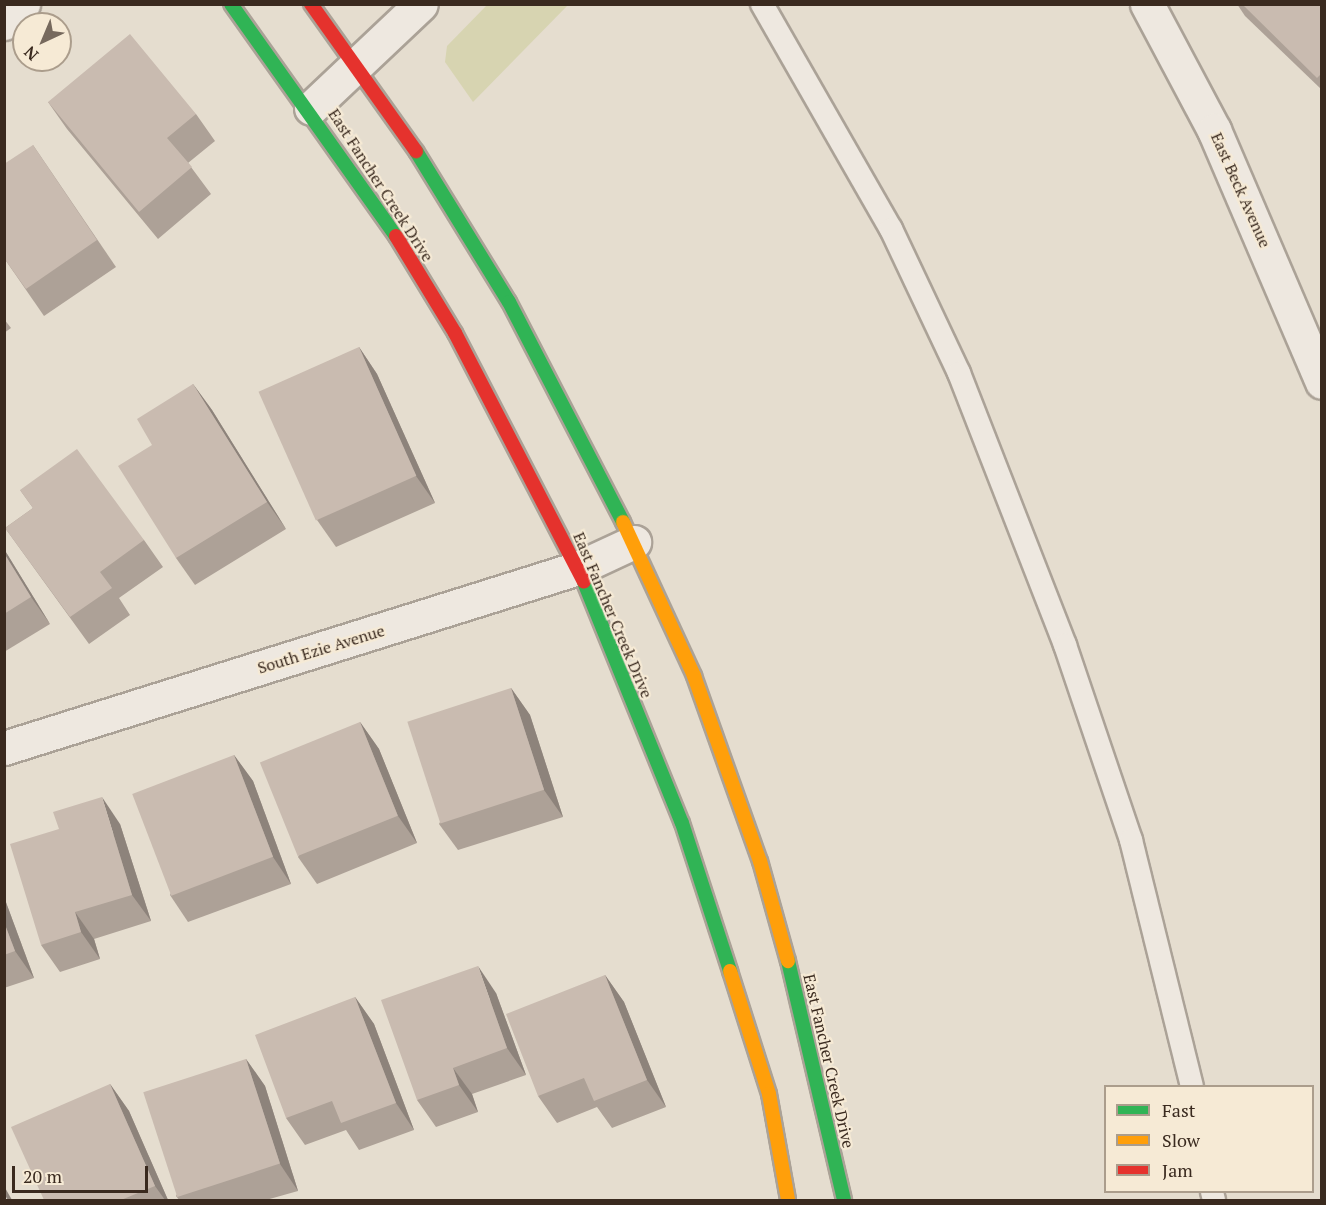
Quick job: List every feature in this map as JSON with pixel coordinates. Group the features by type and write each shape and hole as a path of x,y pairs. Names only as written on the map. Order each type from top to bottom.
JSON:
{"street":[{"path":"4,23 23,4"},
{"name":"East Fancher Creek Drive","path":"231,4 311,108 455,333 578,568 682,823 769,1094 789,1200"},
{"name":"East Fancher Creek Drive","path":"311,4 361,66 515,311 634,542 694,676 760,861 812,1046 844,1200"},
{"path":"311,108 361,66 421,4"},
{"name":"East Beck Avenue","path":"1147,4 1214,130 1322,382"},
{"name":"South Ezie Avenue","path":"4,748 578,568 634,542"}],"lane":[{"path":"762,4 891,229 959,373 1065,645 1131,840 1192,1085"}],"shaded area":[{"path":"487,5 568,5 473,102 445,62 447,46"}],"building":[{"path":"1242,4 1322,4 1322,73 1317,78"},
{"path":"130,34 196,114 167,138 192,167 139,212 48,102"},
{"path":"33,145 97,240 26,289 4,258 4,164"},
{"path":"359,347 416,476 316,521 259,392"},
{"path":"193,384 267,502 176,558 118,466 152,445 137,419"},
{"path":"77,449 144,540 100,572 112,588 70,617 5,528 33,508 20,490"},
{"path":"4,553 31,597 4,614"},
{"path":"511,688 544,790 440,823 407,722"},
{"path":"360,722 398,816 298,856 260,762"},
{"path":"234,755 273,857 171,896 132,794"},
{"path":"102,797 132,895 75,912 81,932 41,945 10,844 59,829 53,812"},
{"path":"4,922 15,951 4,955"},
{"path":"478,966 507,1048 453,1068 459,1085 417,1100 381,1000"},
{"path":"605,975 647,1080 594,1101 584,1078 538,1096 506,1014"},
{"path":"355,997 396,1103 341,1123 332,1101 286,1118 255,1035"},
{"path":"246,1059 280,1164 177,1197 143,1092"},
{"path":"110,1084 155,1186 121,1200 44,1200 11,1127"}],"traffic: fast":[{"path":"231,4 396,236"},
{"path":"416,151 509,302 623,522"},
{"path":"584,582 682,823 730,971"},
{"path":"788,961 844,1200"}],"traffic: slow":[{"path":"623,522 694,676 760,861 788,961"},
{"path":"730,971 769,1094 788,1200"}],"traffic: jam":[{"path":"311,4 416,151"},
{"path":"396,236 455,333 584,582"}]}
